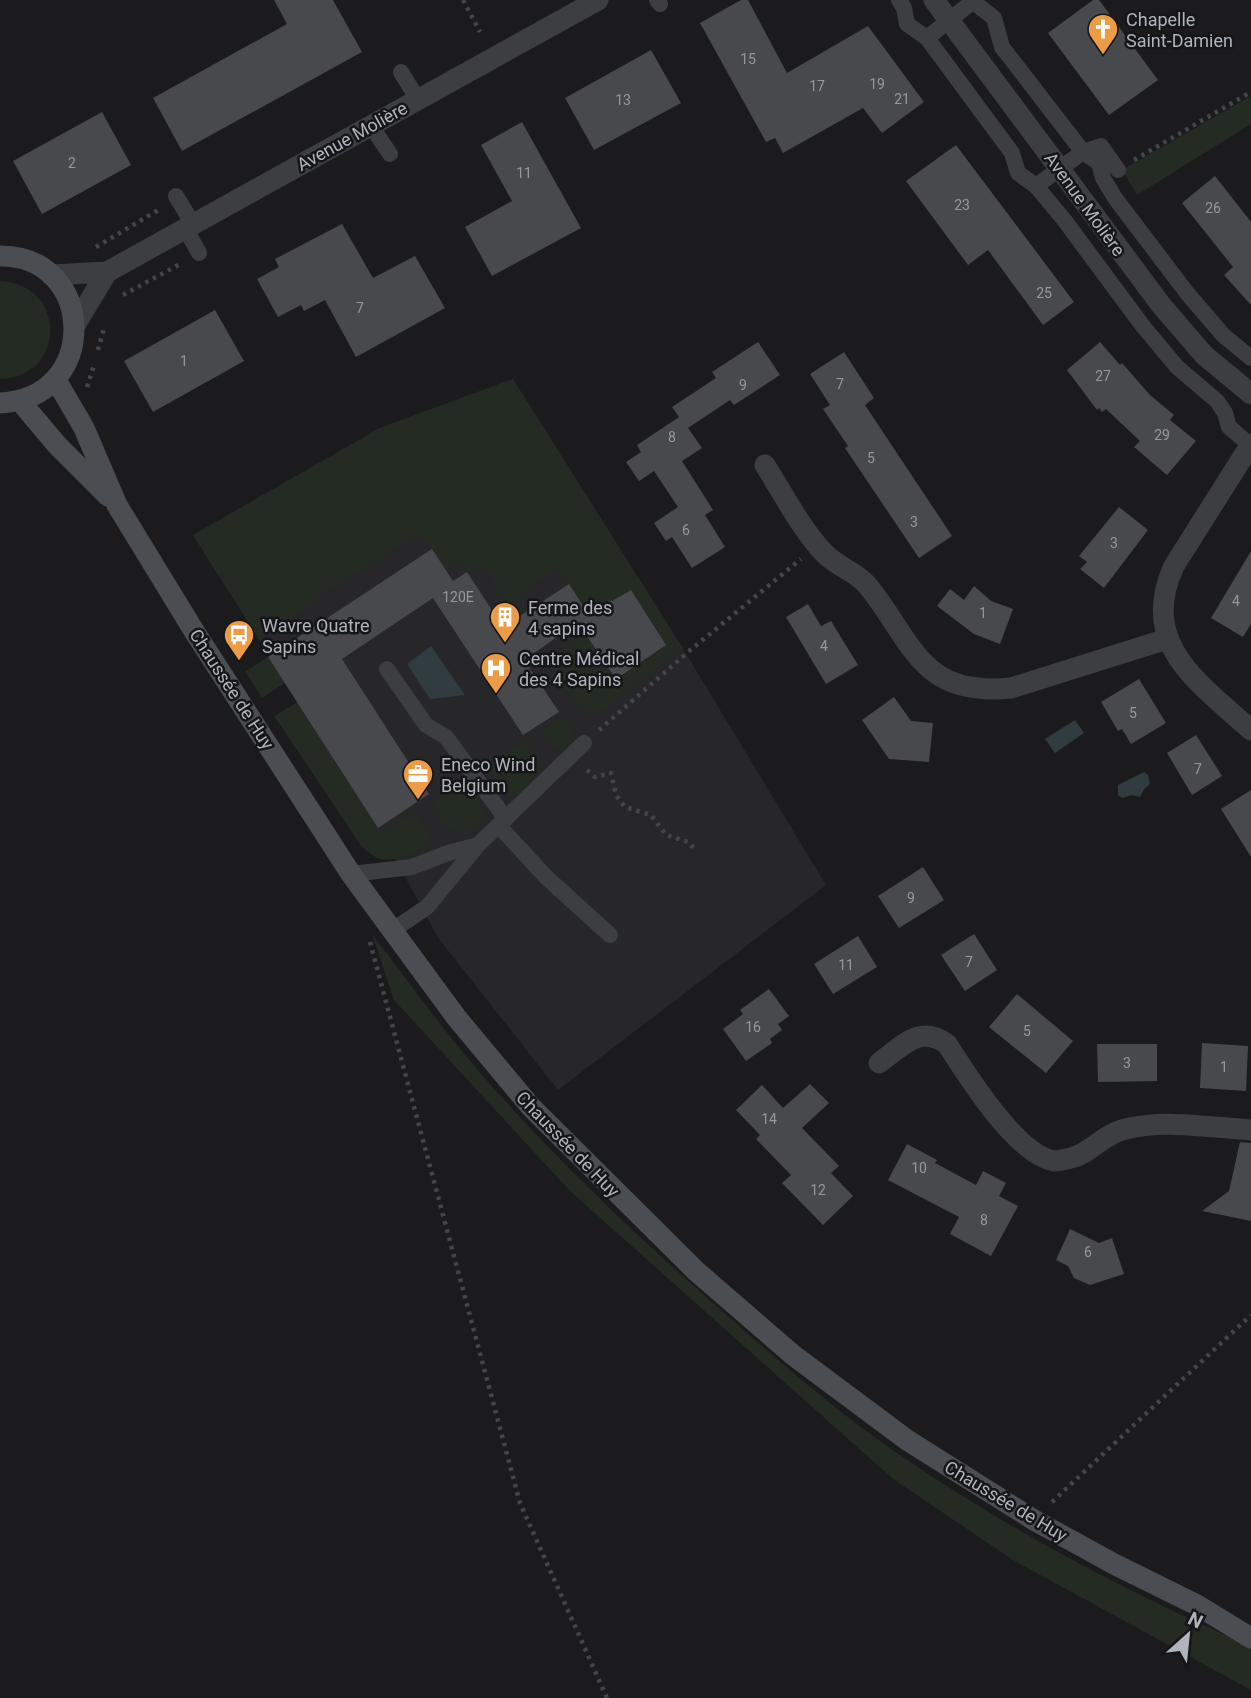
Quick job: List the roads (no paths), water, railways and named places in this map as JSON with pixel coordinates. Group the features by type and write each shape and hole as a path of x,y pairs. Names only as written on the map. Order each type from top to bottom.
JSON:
{"main road":[{"path":"1,255 20,258 51,275 63,290 75,325 74,345 67,364 56,380 40,393 10,402"},
{"name":"Chaussée de Huy","path":"56,380 84,428 117,505 194,631 351,874 456,1017 531,1107 696,1272 793,1355 907,1440 1034,1520 1196,1605 1251,1638"},
{"name":"Chaussée de Huy","path":"10,402 117,505"},
{"name":"Chaussée de Huy","path":"1196,1605 1251,1622"}],"street":[{"name":"Avenue Molière","path":"51,275 107,272 598,0"},
{"name":"Avenue Molière","path":"934,0 1178,326 1204,355 1251,394"},
{"name":"Avenue Molière","path":"75,325 107,272"},
{"path":"1251,445 1174,566 1168,580 1162,613 1167,639 1189,673 1251,730"},
{"path":"765,464 817,545 833,561 859,577 916,656 935,673 972,688 992,690 1023,685 1167,639"},
{"path":"879,1062 919,1035 936,1036 947,1044 995,1115 1039,1155 1056,1161 1075,1157 1106,1136 1145,1126 1184,1125 1251,1130"}],"lane":[{"path":"899,0 904,8 907,24 927,38 1012,153 1018,173 1036,187 1065,221 1142,325 1177,367 1217,401 1225,413 1229,427 1251,445"},
{"path":"927,38 972,1 994,18 1002,47 1083,152 1099,163 1103,178 1115,198 1187,293 1223,335 1251,358"},
{"path":"401,72 418,100"},
{"path":"371,126 390,154"},
{"path":"1036,187 1083,152 1101,146 1118,170"},
{"path":"176,196 199,253"},
{"path":"387,669 426,726 446,737 502,822 546,877 610,935"},
{"path":"393,930 427,907 478,845 578,749"},
{"path":"351,874 412,867 447,853 478,845"}],"place":[{"name":"Chapelle Saint-Damien","path":"1103,56"},
{"name":"Ferme des 4 sapins","path":"505,644"},
{"name":"Wavre Quatre Sapins","path":"239,662"},
{"name":"Centre Médical des 4 Sapins","path":"496,695"},
{"name":"Eneco Wind Belgium","path":"418,801"}]}
